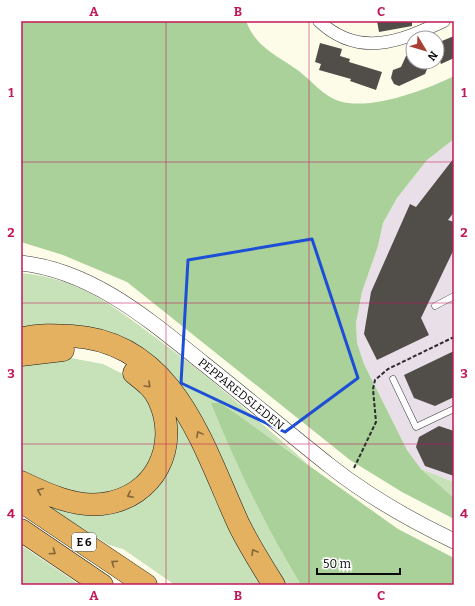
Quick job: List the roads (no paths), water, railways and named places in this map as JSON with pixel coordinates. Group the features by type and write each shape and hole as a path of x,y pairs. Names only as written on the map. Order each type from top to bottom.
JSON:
{"highway":[{"path":"21,339 52,335 86,338 104,342 130,354 149,366 179,399 201,437 240,527 274,585"},
{"path":"21,355 57,349 88,352 112,359 130,370 149,385 159,399 167,429 162,460 146,484 132,495 102,504 82,503 60,498 21,482"},
{"name":"E 6","path":"21,501 146,585"},
{"name":"E 6","path":"21,530 102,585"}],"street":[{"path":"319,21 345,38 372,44 399,40 444,21"},
{"name":"PEPPAREDSLEDEN","path":"21,263 54,269 68,274 103,290 127,305 160,329 354,484 418,523 454,541"}],"lane":[{"path":"435,306 454,296"},
{"path":"393,379 416,427 454,409"}]}
